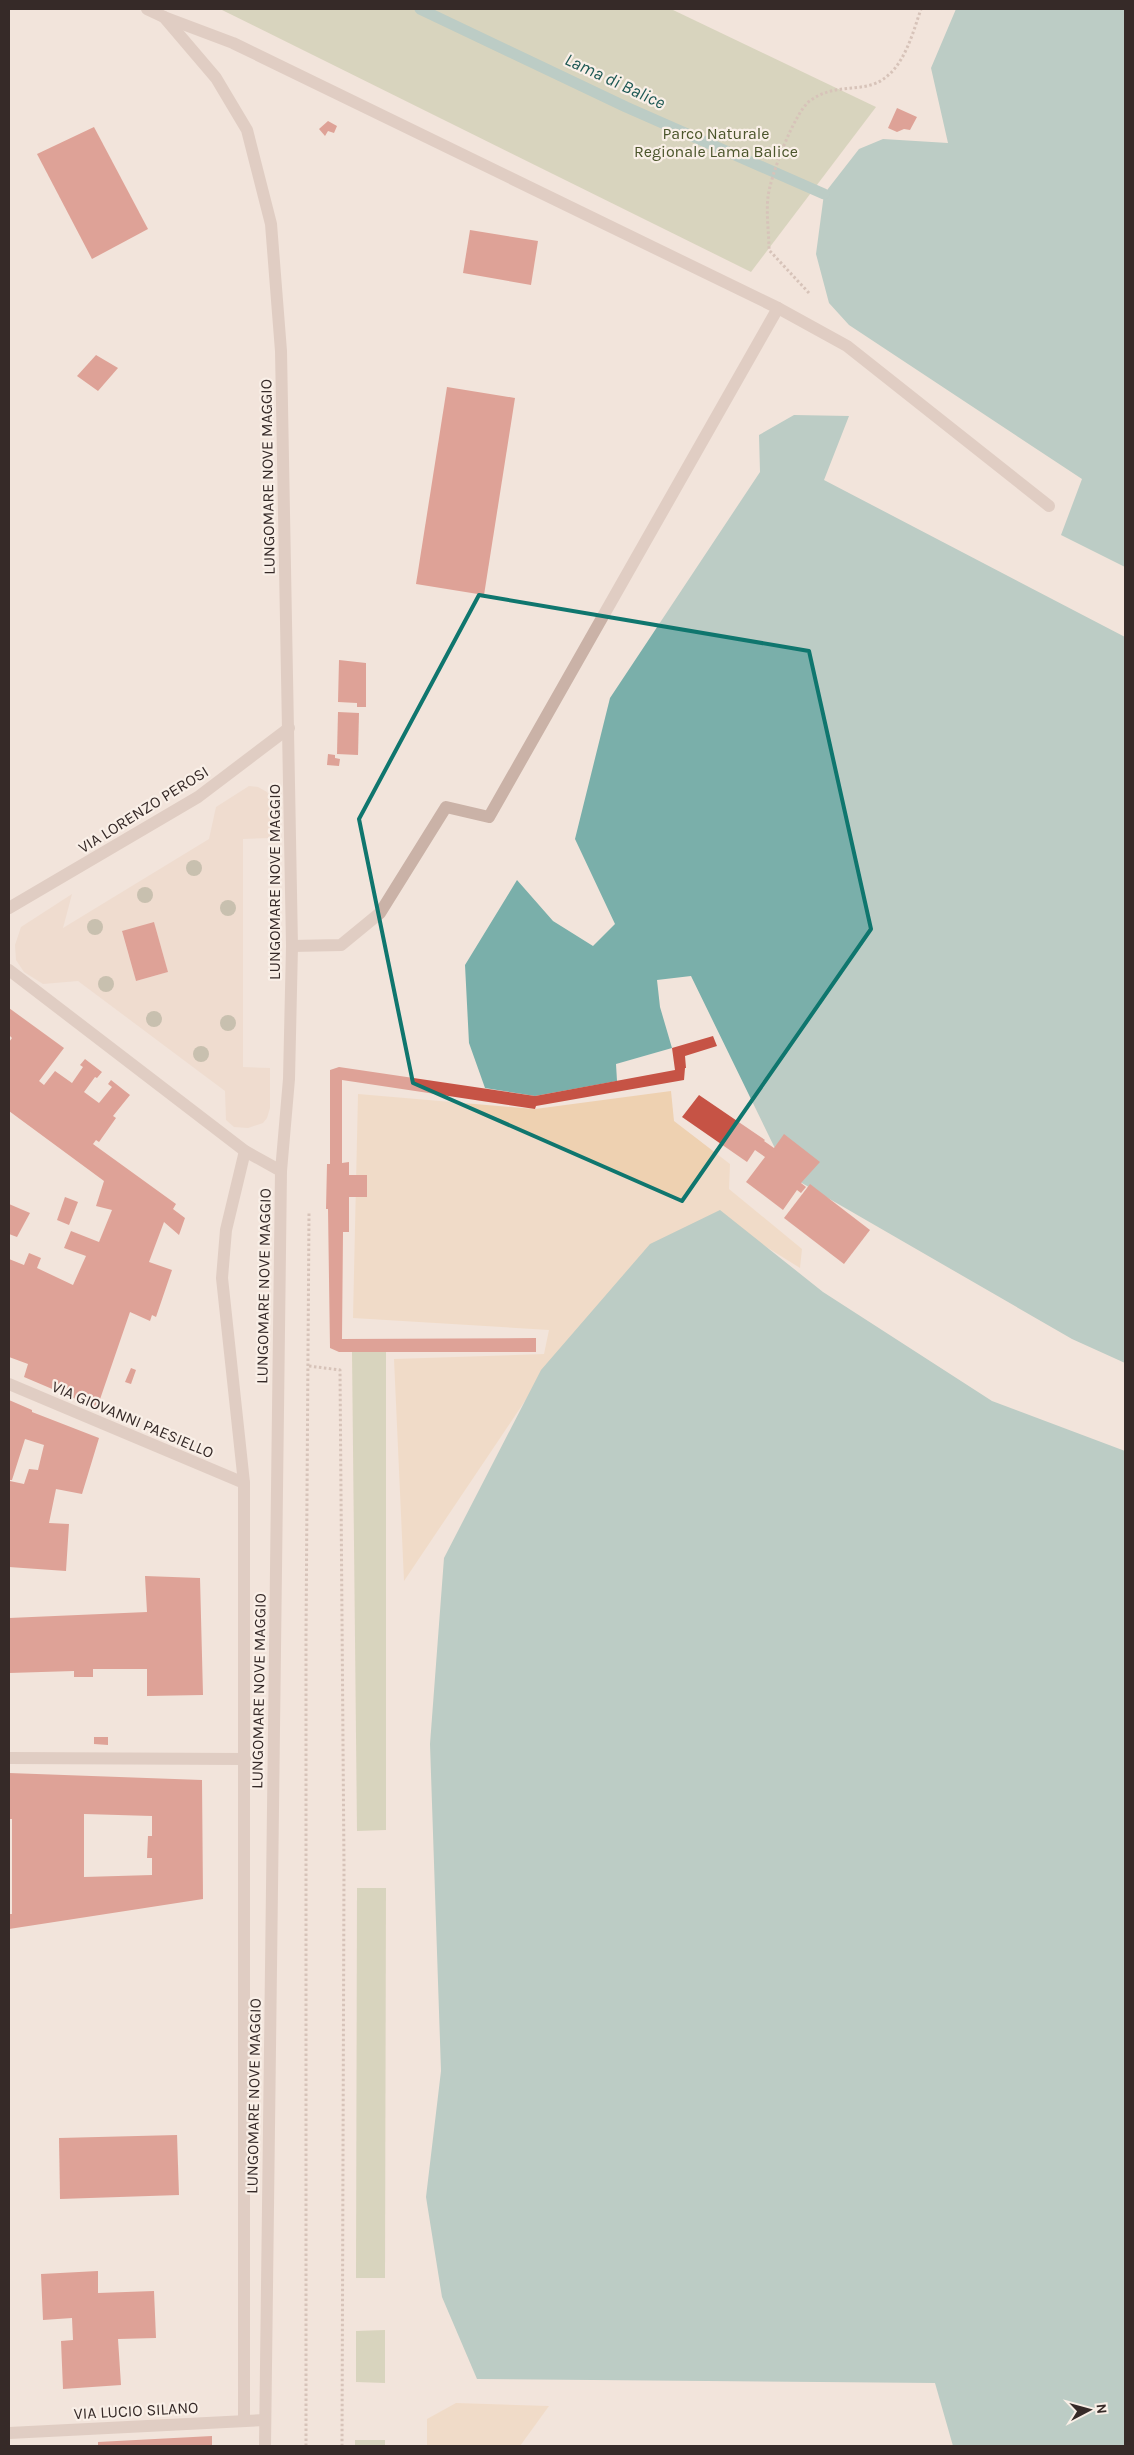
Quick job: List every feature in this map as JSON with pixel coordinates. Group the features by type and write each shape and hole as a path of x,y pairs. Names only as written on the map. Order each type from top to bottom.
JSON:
{"street":[{"path":"147,9 233,42 778,308 847,346 1050,506"},
{"name":"LUNGOMARE NOVE MAGGIO","path":"164,17 216,78 247,130 271,224 281,352 292,946 290,1079 281,1171 266,2446"},
{"path":"292,946 341,945 380,913 446,808 489,817 778,308"},
{"name":"VIA LORENZO PEROSI","path":"9,908 198,797 289,728"},
{"path":"9,970 245,1151 281,1171"},
{"path":"244,2421 244,1483 222,1278 226,1230 245,1151"},
{"name":"VIA GIOVANNI PAESIELLO","path":"9,1384 244,1483"},
{"path":"9,1758 245,1759"},
{"name":"VIA LUCIO SILANO","path":"9,2433 265,2420"}],"path":[{"path":"815,300 769,250 768,196 786,137 810,100 838,88 874,84 896,68 911,38 922,9"},
{"path":"306,2446 306,1637 309,1204"},
{"path":"309,1366 340,1370 344,1867 342,2446"}],"highlighted area":[{"path":"479,595 809,651 871,929 682,1201 413,1083 359,819"}],"green space":[{"name":"Parco Naturale Regionale Lama Balice","path":"220,9 671,9 876,107 751,272"},
{"path":"352,1352 386,1352 386,1830 357,1831"},
{"path":"357,1888 386,1888 385,2278 356,2278"},
{"path":"385,2330 385,2383 356,2382 356,2331"},
{"path":"355,2440 385,2440 385,2446 355,2446"}],"sand":[{"path":"671,1091 674,1121 730,1164 729,1189 802,1249 800,1268 723,1220 539,1380 404,1581 394,1359 544,1354 549,1330 353,1318 358,1094 535,1109"},
{"path":"456,2403 549,2406 520,2446 427,2446 427,2419"}],"shaded area":[{"path":"249,786 258,787 267,792 269,796 271,838 243,839 243,1067 270,1068 270,1108 267,1118 263,1123 248,1128 234,1127 226,1120 225,1091 78,981 43,984 24,972 16,960 15,945 21,927 72,894 63,928 209,839 216,807","holes":["154,923 168,972 136,981 122,932"]}],"water":[{"path":"956,9 1125,9 1125,567 1061,535 1082,479 849,325 829,303 816,254 824,194 859,149 883,139 948,143 931,68"},
{"path":"794,415 849,416 824,480 1125,637 1125,1363 1072,1339 788,1175 691,976 657,980 660,1007 672,1048 616,1064 617,1081 535,1096 485,1088 469,1043 465,965 517,880 553,921 593,946 615,924 575,839 610,698 760,472 759,435"},
{"path":"720,1210 823,1292 992,1401 1125,1451 1125,2446 953,2446 935,2383 477,2379 442,2297 426,2197 441,2071 430,1744 444,1558 541,1370 650,1244"}],"building":[{"path":"897,108 917,117 910,130 904,129 897,132 888,128"},
{"path":"328,121 337,126 334,133 328,131 325,136 319,129"},
{"path":"94,127 148,229 92,259 37,154"},
{"path":"470,230 538,241 531,285 463,273"},
{"path":"96,355 118,368 98,391 77,376"},
{"path":"447,387 515,398 484,595 416,584"},
{"path":"339,660 366,663 366,707 357,707 357,703 338,702"},
{"path":"338,712 359,713 358,755 337,754"},
{"path":"328,754 335,755 335,758 340,759 339,766 327,765"},
{"path":"154,922 168,972 136,981 122,931"},
{"path":"9,1008 64,1048 39,1081 44,1085 55,1071 72,1083 83,1067 80,1065 85,1059 102,1072 97,1078 95,1077 84,1092 99,1103 112,1087 108,1084 111,1080 130,1095 113,1116 116,1118 99,1142 96,1140 93,1144 176,1204 173,1209 185,1218 179,1235 164,1222 149,1262 172,1270 156,1317 152,1315 150,1321 130,1312 97,1408 24,1377 28,1364 9,1357 9,1259 24,1265 29,1253 41,1258 37,1268 73,1285 86,1256 64,1248 71,1231 99,1242 112,1210 96,1206 104,1181 9,1111 9,1042 12,1038 9,1035"},
{"path":"713,1036 717,1046 685,1056 684,1080 536,1106 535,1109 342,1080 342,1163 349,1162 349,1175 367,1175 367,1197 349,1197 349,1232 343,1232 342,1339 536,1338 536,1352 339,1352 330,1348 328,1209 326,1209 327,1164 330,1164 330,1070 339,1067 535,1096 675,1070 672,1048"},
{"path":"699,1095 774,1148 784,1134 820,1162 801,1183 806,1187 801,1193 797,1190 783,1210 746,1182 765,1157 755,1150 747,1162 682,1117"},
{"path":"810,1184 870,1230 844,1264 784,1218"},
{"path":"65,1197 78,1202 69,1225 57,1220"},
{"path":"9,1204 30,1213 17,1237 9,1234"},
{"path":"131,1368 136,1370 131,1384 125,1382"},
{"path":"9,1400 32,1410 32,1412 99,1438 82,1494 56,1489 49,1523 69,1524 66,1571 9,1567 10,1481 24,1484 29,1469 38,1470 44,1445 25,1439 12,1480 9,1480"},
{"path":"145,1576 200,1578 203,1695 147,1696 147,1669 93,1669 93,1677 74,1677 74,1671 9,1673 9,1618 147,1612"},
{"path":"94,1737 108,1737 108,1745 94,1744"},
{"path":"9,1773 202,1780 203,1899 9,1929 9,1914 12,1914 12,1819 9,1819","holes":["84,1814 152,1816 152,1836 148,1836 147,1858 152,1858 152,1875 84,1877"]},
{"path":"177,2135 179,2195 60,2199 59,2138"},
{"path":"98,2271 98,2293 154,2291 156,2338 118,2339 121,2385 63,2389 61,2341 73,2340 72,2318 43,2320 41,2274"},
{"path":"212,2436 212,2446 98,2446 98,2442"}],"waterway":[{"name":"Lama di Balice","path":"420,9 626,107 824,194"}]}
